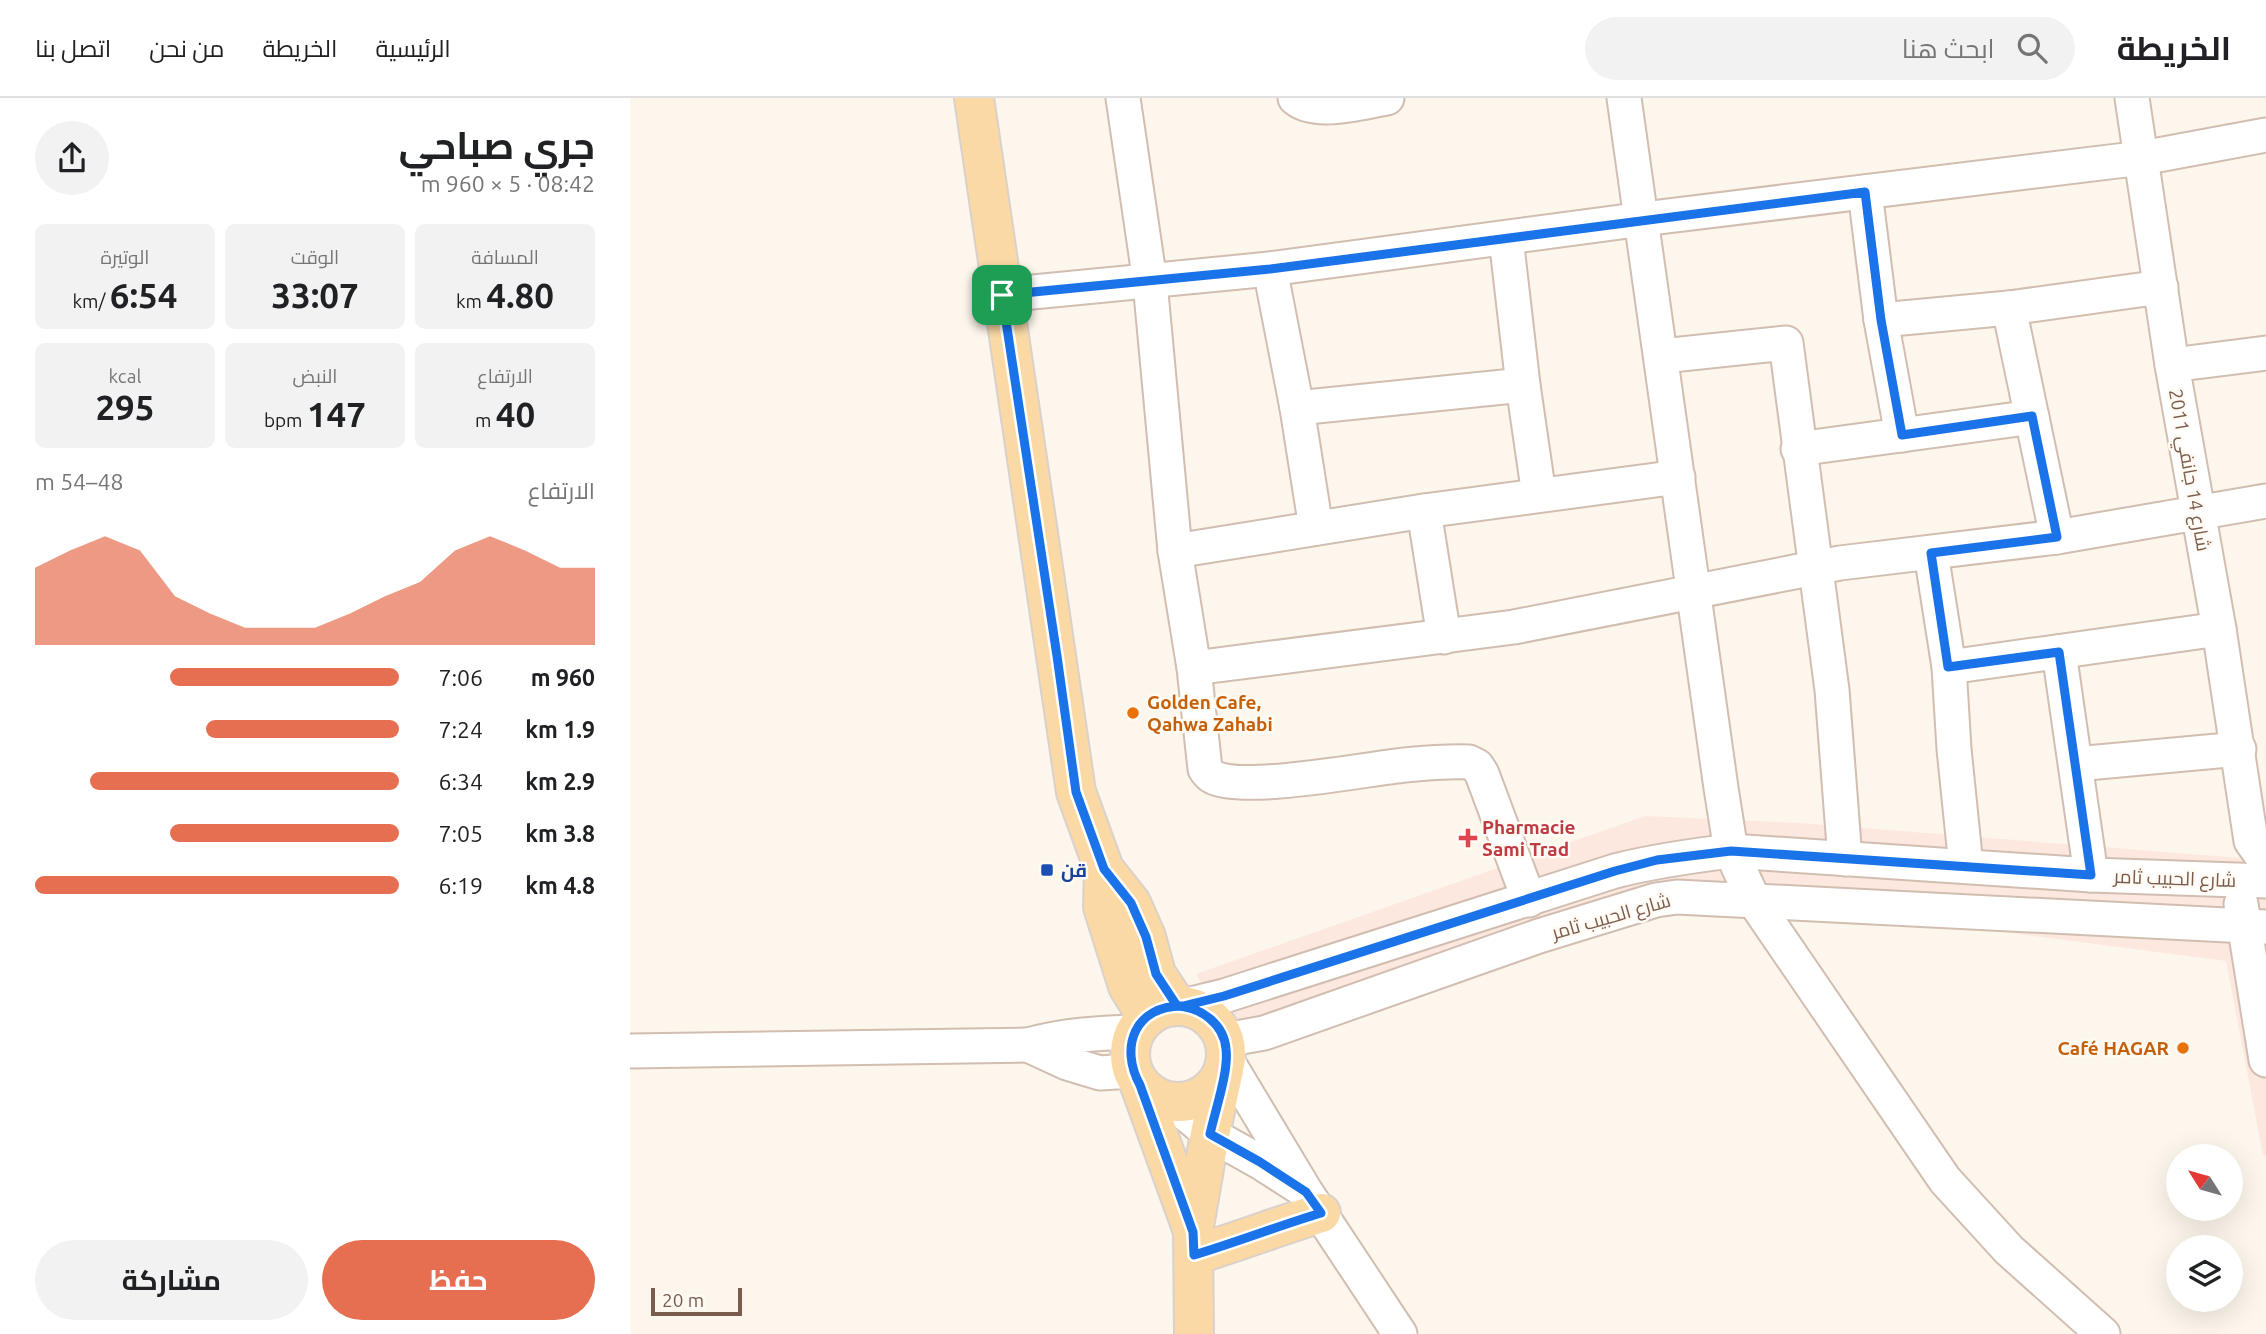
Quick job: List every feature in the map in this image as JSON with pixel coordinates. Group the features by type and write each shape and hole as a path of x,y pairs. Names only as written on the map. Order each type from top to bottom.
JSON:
{"main road":[{"path":"974,98 1076,792 1104,869 1131,903 1146,937 1156,974 1161,1015"},
{"path":"1193,1243 1130,1058 1131,1044 1161,1015 1197,1009 1218,1027 1225,1056 1193,1243 1194,1334"},
{"path":"1136,1078 1150,1094 1161,1100 1173,1103 1190,1102 1205,1095 1217,1083 1225,1056"},
{"path":"1193,1243 1240,1241 1314,1202"}],"street":[{"path":"1124,98 1150,282 1175,551 1194,668 1205,769 1213,777 1235,782 1255,782 1416,764 1469,762 1477,766 1482,774 1529,900"},
{"path":"1295,98 1308,106 1321,108 1387,98"},
{"path":"1624,98 1731,851 1754,901 1945,1180 2009,1250 2103,1334"},
{"name":"شارع 14 جانفي 2011","path":"2132,98 2172,365 2239,750 2255,866 2254,926 2266,1060"},
{"path":"1002,295 1270,269 1643,219 2142,158 2266,135"},
{"path":"1865,192 1881,320 1902,435"},
{"path":"1506,237 1539,495"},
{"path":"1270,269 1317,528"},
{"path":"1881,320 2009,308 2161,287"},
{"path":"2009,308 2057,537"},
{"path":"1662,356 1786,344 1832,690 1845,859"},
{"path":"2172,365 2266,353"},
{"path":"1297,408 1523,385"},
{"path":"1798,449 2032,416"},
{"path":"1175,551 1424,511 1678,477"},
{"path":"1194,668 1514,627 1840,563 2057,537 2266,501"},
{"path":"1424,511 1444,637"},
{"path":"1931,553 1948,667 1966,866"},
{"path":"1948,667 2219,629"},
{"path":"2059,652 2091,875"},
{"path":"2076,764 2239,750"},
{"name":"شارع الحبيب ثامر","path":"1028,1045 1161,1015 1657,860 1731,851 2091,875 2255,866"},
{"name":"شارع الحبيب ثامر","path":"1225,1056 1264,1033 1539,936 1656,900 1676,897 2254,926"},
{"path":"630,1051 1028,1045 1067,1063 1100,1073 1136,1078"},
{"path":"1225,1056 1314,1202 1401,1334"},
{"path":"1173,1103 1210,1134 1260,1162 1314,1202"}],"shaded area":[{"path":"1645,816 1800,823 2266,860 2266,1155 2263,1155 2226,961 1934,923 1644,909 1241,1052 1196,974"}],"place":[{"name":"Golden Cafe, Qahwa Zahabi","path":"1133,713"},
{"name":"Pharmacie Sami Trad","path":"1468,838"},
{"name":"قن","path":"1047,870"},
{"name":"Café HAGAR","path":"2183,1048"}],"route":[{"path":"1002,295 1076,792 1104,869 1131,903 1146,937 1156,974 1177,1006 1197,1009 1209,1017 1225,1040 1225,1069 1210,1134 1306,1192 1321,1213 1194,1255 1193,1232 1140,1085 1132,1071 1130,1058 1135,1032 1147,1017 1161,1009 1177,1006 1183,1006 1224,996 1657,860 1731,851 2091,875 2059,652 1948,667 1931,553 2057,537 2032,416 1902,435 1881,320 1865,192 1270,269 1002,295"}]}
